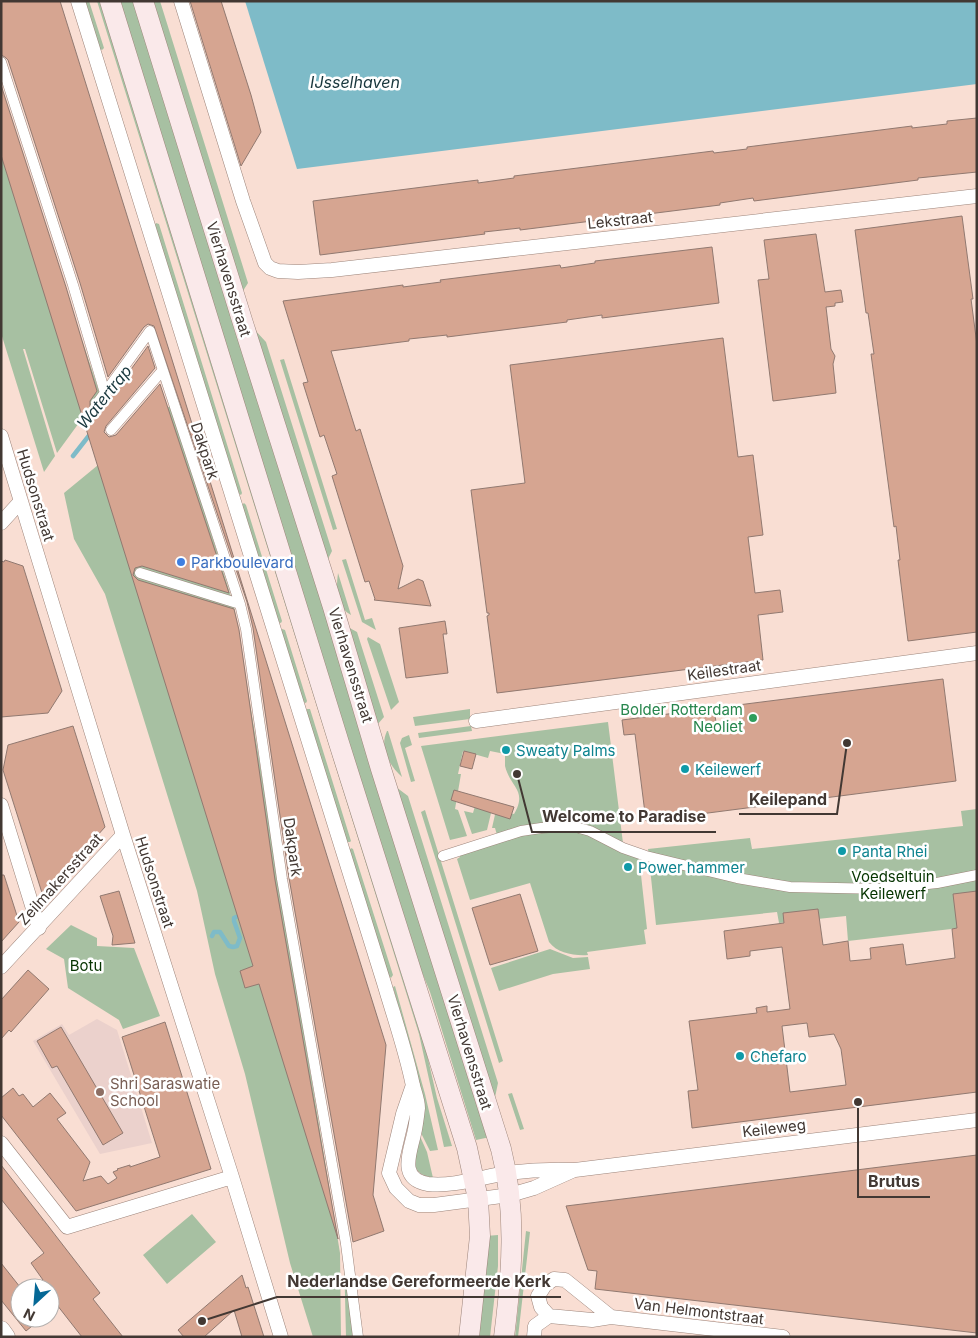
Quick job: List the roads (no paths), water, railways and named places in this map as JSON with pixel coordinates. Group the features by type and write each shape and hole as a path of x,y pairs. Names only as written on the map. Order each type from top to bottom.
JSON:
{"main road":[{"name":"Vierhavensstraat","path":"110,1 339,743 457,1117 476,1189 480,1236 469,1337"},
{"name":"Vierhavensstraat","path":"143,1 244,329 333,607 381,769 507,1173 512,1241 504,1337"}],"street":[{"path":"78,1 382,974 418,1107 407,1166 419,1181 426,1184 449,1183 476,1189"},
{"name":"Lekstraat","path":"180,1 243,201 265,263 274,270 292,272 332,270 976,197"},
{"path":"1,62 73,284 105,393"},
{"name":"Dakpark","path":"96,405 150,331 240,604 246,629 282,879 346,1244 358,1337"},
{"path":"111,430 162,371"},
{"name":"Hudsonstraat","path":"1,436 280,1337"},
{"path":"1,523 22,501"},
{"path":"140,573 240,604"},
{"name":"Keilestraat","path":"476,721 977,653"},
{"path":"2,810 38,928"},
{"path":"443,856 521,832 541,828 572,826 590,831 623,848 646,856 737,878 790,887 882,889 937,884 977,875"},
{"name":"Zeilmakersstraat","path":"1,967 123,835"},
{"path":"413,1084 390,1165 389,1174 396,1188 409,1201 419,1205 453,1203 476,1189"},
{"name":"Keileweg","path":"476,1189 507,1173 548,1169 575,1170 977,1120"},
{"path":"1,1143 67,1227 232,1178"},
{"name":"Keileweg","path":"476,1189 510,1195 534,1188 575,1170"},
{"path":"534,1337 535,1326 549,1316 541,1307 538,1296 545,1285 554,1279 565,1280 611,1317"},
{"name":"Van Helmontstraat","path":"549,1316 592,1320 611,1317 783,1337"},
{"path":"1,1330 6,1337"}],"water":[{"name":"IJsselhaven","path":"245,1 977,1 977,84 297,169"}],"waterway":[{"name":"Watertrap","path":"73,456 91,433"},
{"path":"212,936 214,932 220,932 229,946 237,946 240,938 234,921 236,917"}],"place":[{"name":"Parkboulevard","path":"181,562"},
{"name":"Bolder Rotterdam Neoliet","path":"753,718"},
{"name":"Keilepand","path":"847,743"},
{"name":"Sweaty Palms","path":"506,750"},
{"name":"Keilewerf","path":"685,769"},
{"name":"Welcome to Paradise","path":"517,774"},
{"name":"Panta Rhei","path":"842,851"},
{"name":"Power hammer","path":"628,867"},
{"name":"Chefaro","path":"740,1056"},
{"name":"Shri Saraswatie School","path":"100,1092"},
{"name":"Brutus","path":"858,1102"},
{"name":"Nederlandse Gereformeerde Kerk","path":"202,1321"}],"park label":[{"name":"Voedseltuin Keilewerf","path":"893,884"},
{"name":"Botu","path":"86,965"}]}
